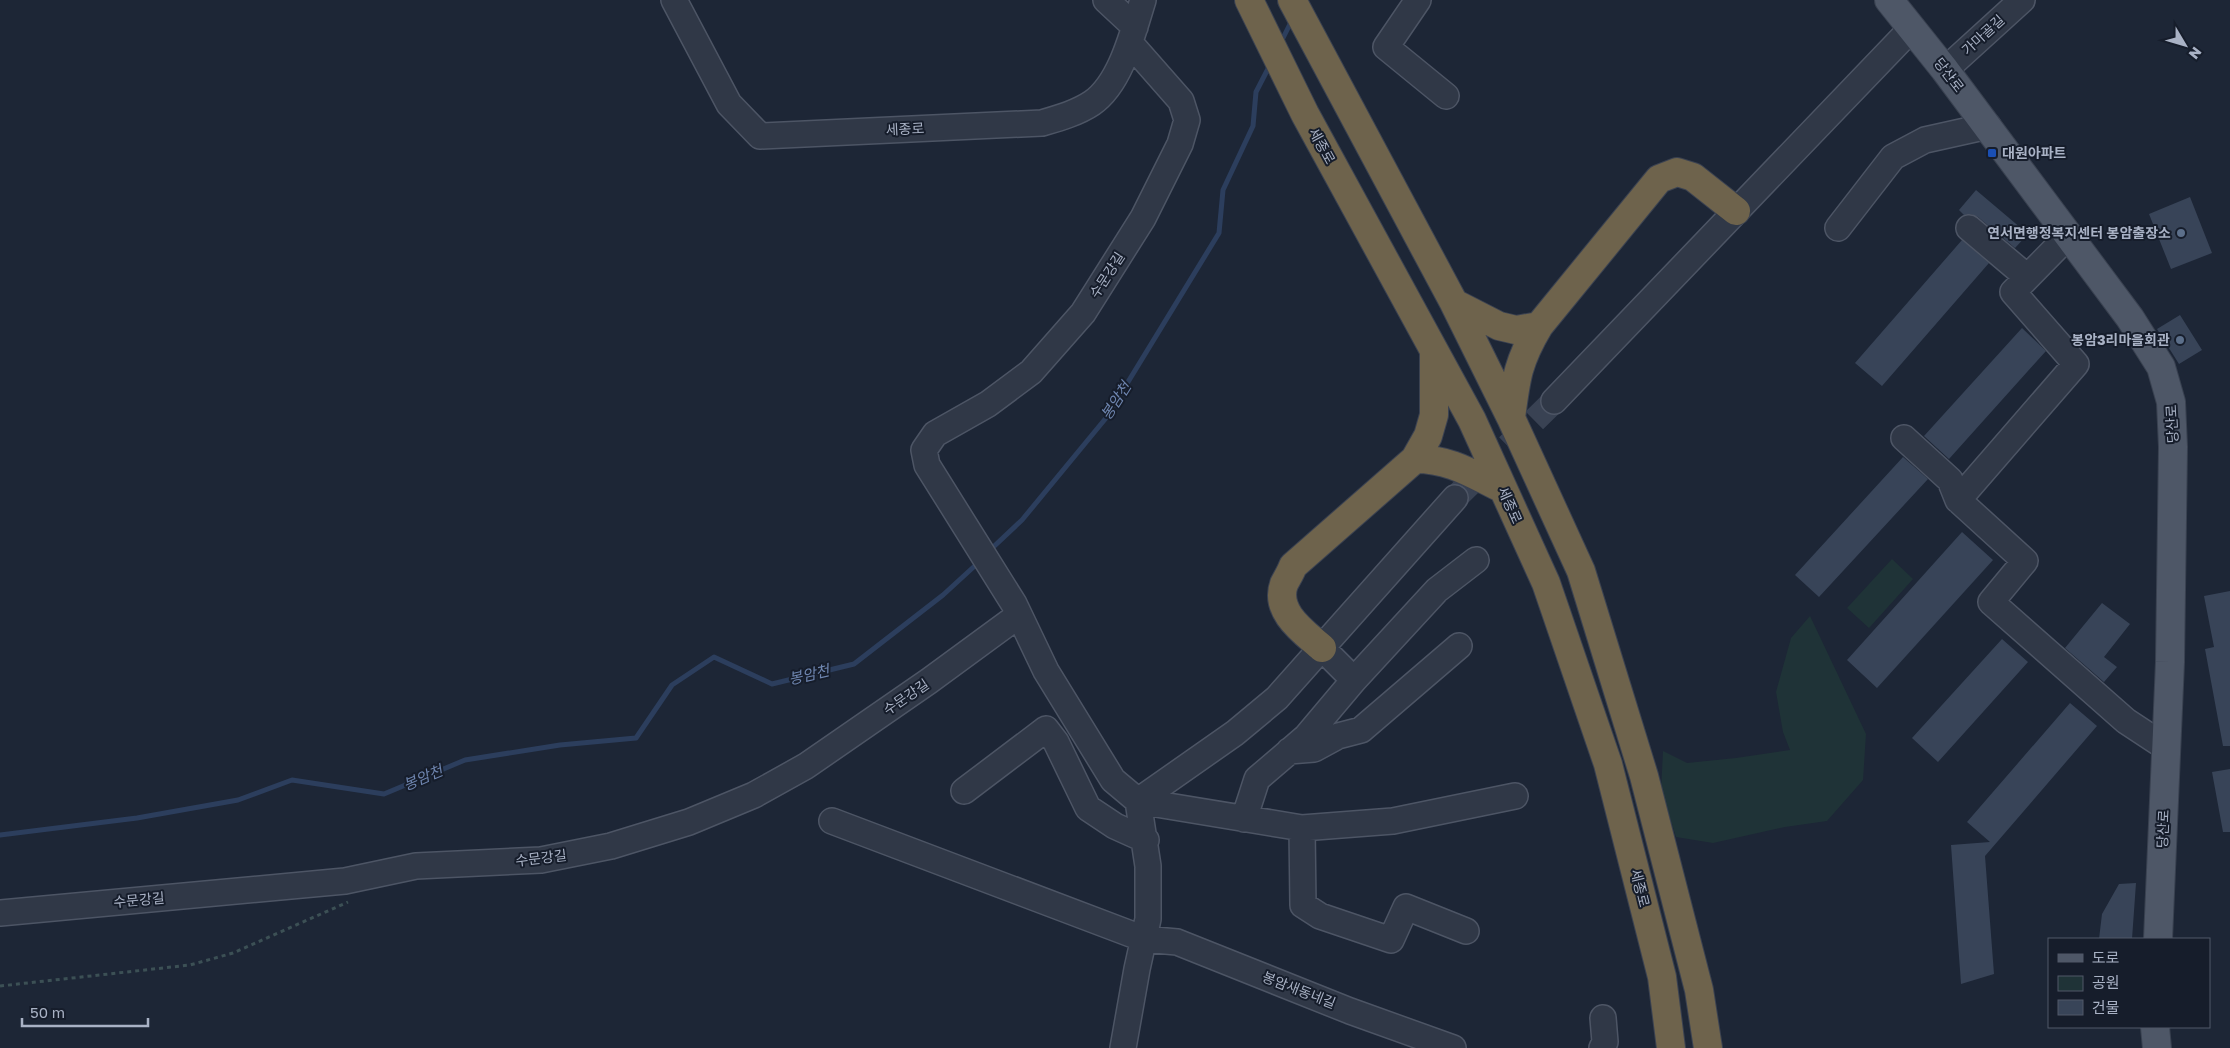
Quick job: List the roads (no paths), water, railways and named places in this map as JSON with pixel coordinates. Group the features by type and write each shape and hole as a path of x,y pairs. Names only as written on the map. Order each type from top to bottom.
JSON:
{"highway":[{"name":"세종로","path":"1249,0 1305,114 1472,420 1546,583 1608,764 1662,977 1671,1048"},
{"path":"1292,0 1454,303 1511,418 1580,571 1644,776 1699,990 1708,1048"},
{"path":"1511,418 1517,371 1525,350 1539,326 1659,179 1677,172 1693,177 1736,211"},
{"path":"1454,303 1507,328 1516,330 1539,326"},
{"path":"1322,648 1292,622 1284,605 1284,585 1294,566 1416,459 1428,436 1434,415 1434,350"},
{"path":"1416,459 1436,459 1451,464 1503,489"}],"main road":[{"name":"당산로","path":"1889,0 1988,126 2069,235 2130,318 2161,367 2171,402 2173,447 2167,748 2158,938"},
{"path":"2155,1028 2157,1048"}],"street":[{"name":"세종로","path":"674,0 729,104 760,136 1042,123 1072,114 1094,102 1115,78 1133,35 1143,0"},
{"name":"수문강길","path":"0,913 345,881 416,866 541,860 611,846 689,822 754,795 806,766 930,681 1016,610 927,465 924,450 935,434 988,404 1031,372 1082,313 1143,218 1180,144 1187,120 1181,101 1106,0"},
{"path":"1418,0 1386,47 1446,96"},
{"name":"가마골길","path":"1945,70 2022,0"},
{"path":"1554,401 1912,28"},
{"path":"1838,228 1893,157 1925,140 1988,126"},
{"path":"1969,228 2027,277"},
{"path":"1958,500 2076,364 2013,292 2069,235"},
{"path":"1904,438 1950,480 1958,500 2025,561 1991,602 2126,721 2167,748"},
{"path":"1138,801 1235,733 1277,698 1455,498"},
{"path":"1244,819 1257,779 1286,752 1306,737 1354,680 1437,590 1476,560"},
{"path":"1016,610 1046,671 1113,780 1138,801 1302,828 1393,821 1515,796"},
{"path":"1286,752 1314,749 1338,736 1361,730 1458,646"},
{"path":"1322,648 1354,680"},
{"path":"964,791 1046,729 1056,742 1088,808 1115,826 1146,840"},
{"path":"1123,1048 1148,919 1146,840 1138,801"},
{"name":"봉암새동네길","path":"832,821 1144,939 1176,942 1350,1011 1453,1048"},
{"path":"1302,828 1303,905 1320,916 1390,940 1406,907 1466,931"},
{"path":"1602,1048 1605,1042 1603,1018"}],"waterway":[{"name":"봉암천","path":"1280,44 1292,20"},
{"name":"봉암천","path":"988,552 1022,520 1106,418 1219,233 1223,190 1253,126 1256,92 1271,63"},
{"name":"봉암천","path":"0,835 137,818 238,800 292,780 384,794 465,760 560,745 636,738 672,685 714,657 772,684 854,664 943,595 979,562"}],"tunnel":[{"path":"1455,498 1554,401"}],"place":[{"name":"대원아파트","path":"1992,153"},
{"name":"연서면행정복지센터 봉암출장소","path":"2181,233"},
{"name":"봉암3리마을회관","path":"2180,340"}]}
